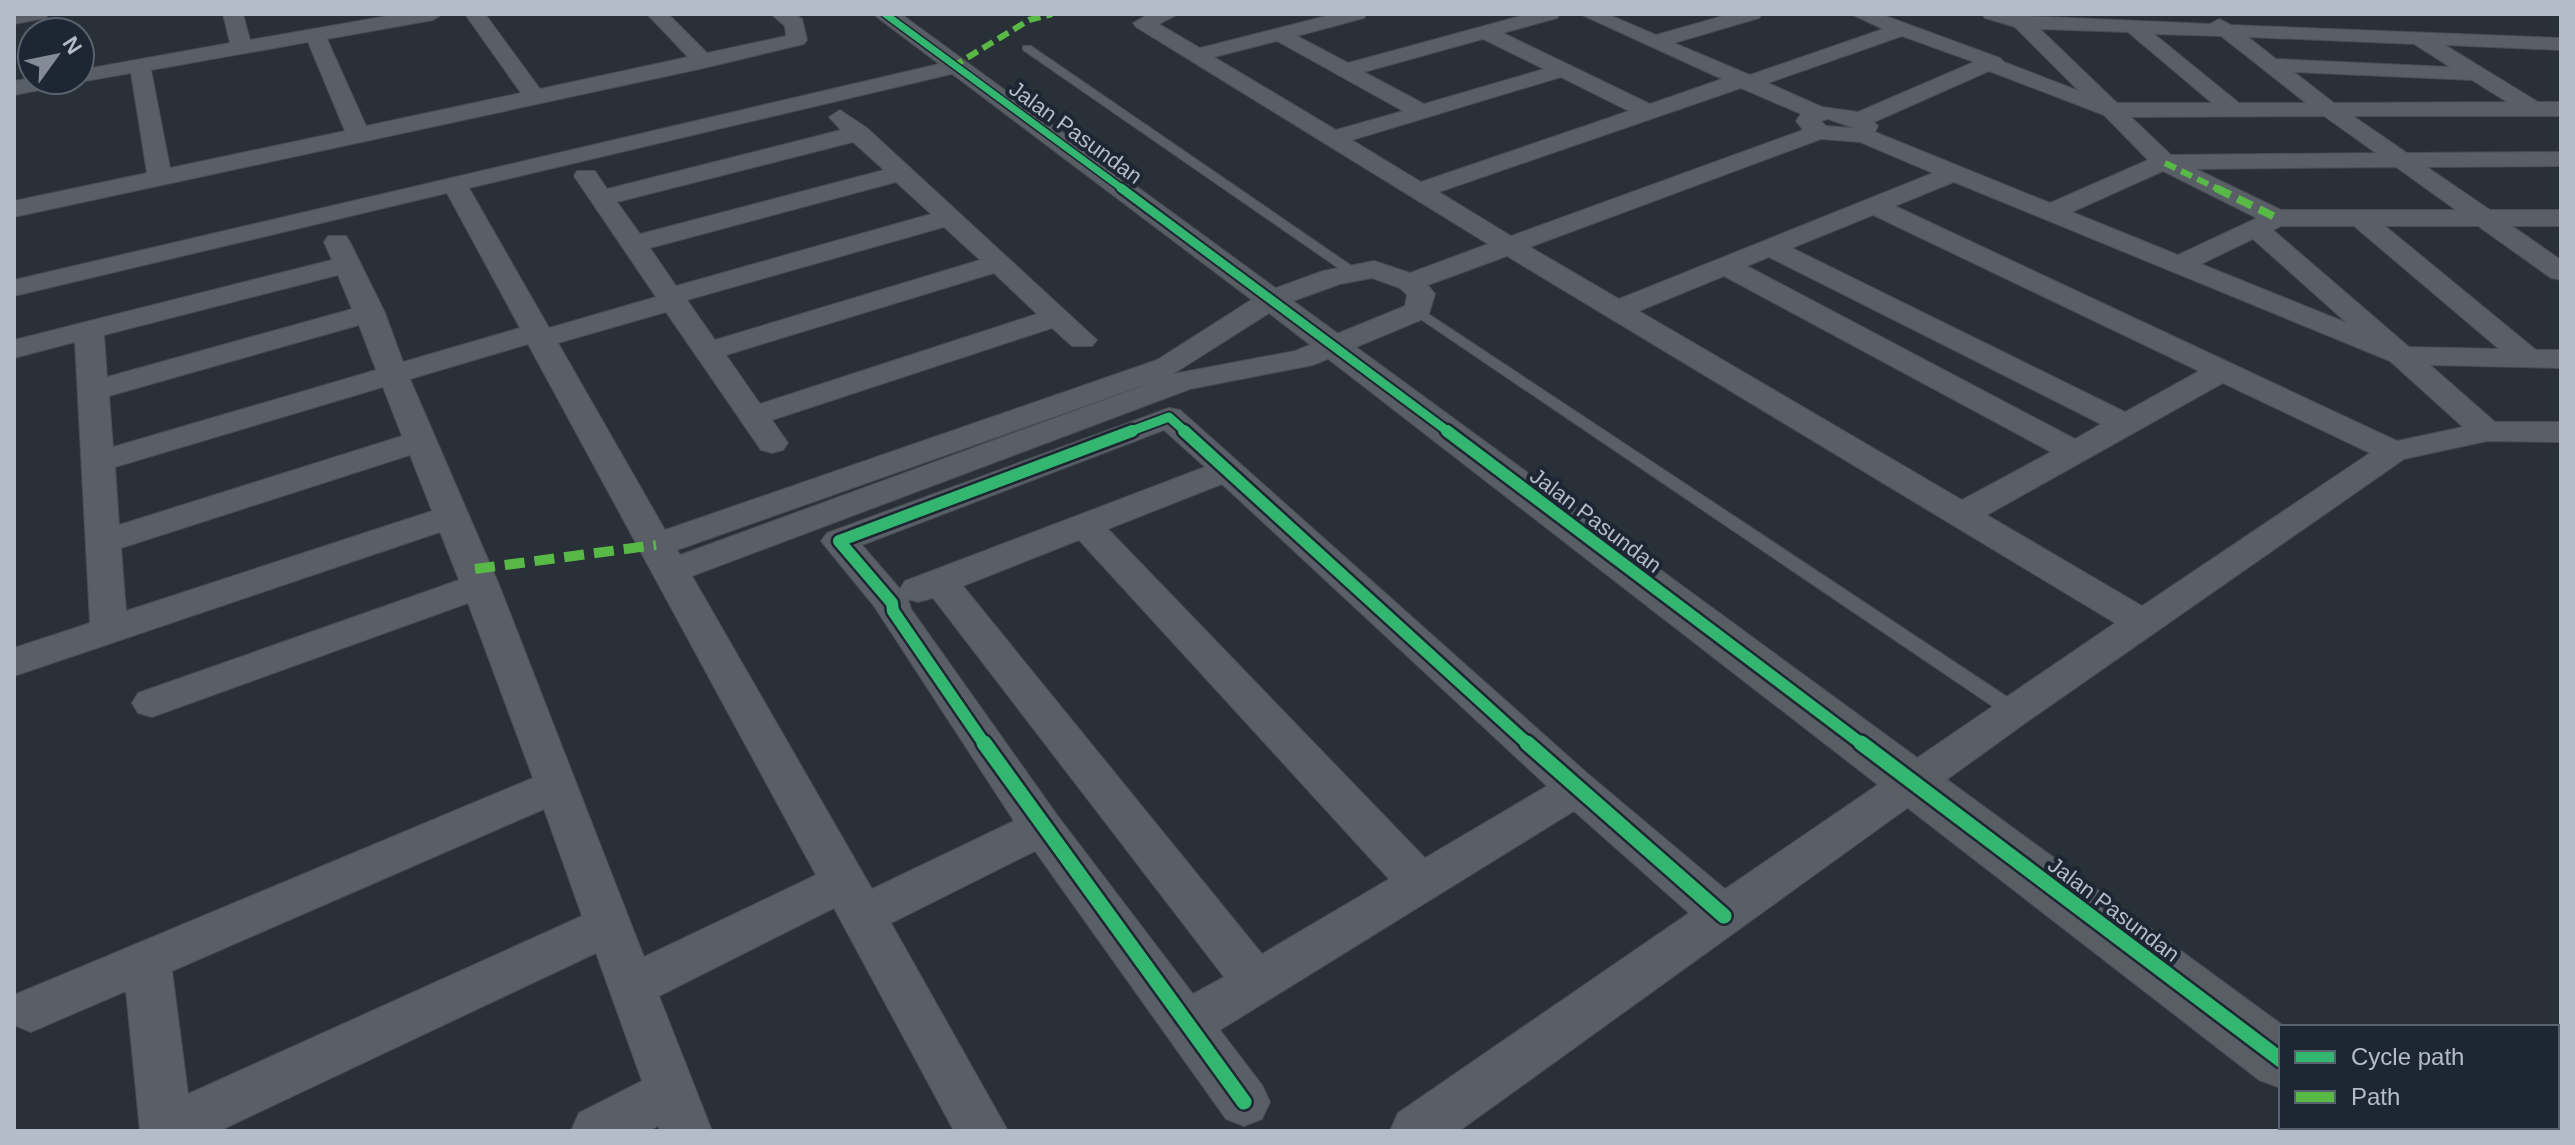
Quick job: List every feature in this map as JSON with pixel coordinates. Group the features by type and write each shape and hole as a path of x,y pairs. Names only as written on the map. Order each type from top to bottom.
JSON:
{"street":[{"path":"14,18 39,14"},
{"path":"233,14 242,48"},
{"path":"96,73 433,14"},
{"path":"475,14 536,98"},
{"path":"657,14 704,62"},
{"path":"14,209 797,40 795,23 781,14"},
{"name":"Jalan Pasundan","path":"885,14 952,67 1272,299 2279,1058"},
{"path":"1168,14 1143,23 1506,244 2143,623"},
{"path":"1195,56 1357,14"},
{"path":"1346,70 1550,14"},
{"path":"1590,14 1745,81 1847,137 1860,127 1992,64 2025,54 2053,56"},
{"path":"1861,14 2109,110 2561,109"},
{"path":"1992,14 2131,25 2213,21 2417,37 2561,44"},
{"path":"2379,14 2561,126"},
{"path":"1655,42 1735,16"},
{"path":"2016,18 2165,163 2267,223 2403,356 2487,431"},
{"path":"1668,19 1695,30"},
{"path":"2213,21 2400,161 2561,272"},
{"path":"2131,25 2233,109"},
{"path":"1419,191 1901,29"},
{"path":"1485,32 1649,112"},
{"path":"1279,34 1422,112"},
{"path":"315,35 359,136"},
{"path":"2514,42 2561,68"},
{"path":"2270,65 2476,74"},
{"path":"140,66 160,178"},
{"path":"14,288 952,67"},
{"path":"1332,139 1562,70"},
{"path":"1410,282 1820,123"},
{"path":"772,443 594,187 849,125 1082,340"},
{"path":"1860,127 1954,173 2182,263 2403,356 2561,359"},
{"path":"2049,213 2165,163 2561,159"},
{"path":"634,244 901,173"},
{"path":"1619,309 1954,173"},
{"path":"455,185 982,1131"},
{"path":"1874,206 2393,452"},
{"path":"96,462 949,217"},
{"path":"2359,217 2529,359"},
{"path":"2182,263 2267,223 2359,217 2561,218"},
{"path":"1771,248 2125,424"},
{"path":"14,349 89,330 342,253 371,313 420,441 481,585 611,924 679,1112 597,1131"},
{"path":"709,351 998,263"},
{"path":"1728,267 2077,453"},
{"path":"1374,269 1410,282 1421,294 1418,311 1302,359 1183,381 664,558 1168,366 1272,299 1352,271 1374,269"},
{"path":"92,391 371,313"},
{"path":"754,416 1057,317"},
{"path":"89,330 109,630"},
{"path":"1962,514 2224,370"},
{"path":"1244,1102 1042,827 893,611 892,603 839,541 1169,417 1573,785 1724,916"},
{"path":"1416,1131 2014,711 2393,452 2487,431 2561,432"},
{"path":"102,542 420,441"},
{"path":"892,603 1084,524 1220,473 1229,474"},
{"path":"14,662 453,516"},
{"path":"1084,524 1421,883"},
{"path":"940,582 1256,982"},
{"path":"152,703 481,585"},
{"path":"31,1010 558,785"},
{"path":"1187,1024 1561,798 1573,785"},
{"path":"632,986 1042,827"},
{"path":"147,959 166,1131 611,924"}],"lane":[{"path":"1027,48 1352,271"},
{"path":"1418,311 2014,711"}],"marked path":[{"path":"952,67 1029,20 1052,14"},
{"path":"2165,163 2277,218"},
{"path":"475,569 656,545"}],"cycle path":[{"path":"885,14 1272,299 2279,1058"},
{"path":"1244,1102 1042,827 893,611 892,603 839,541 1169,417 1573,785 1724,916"}]}
